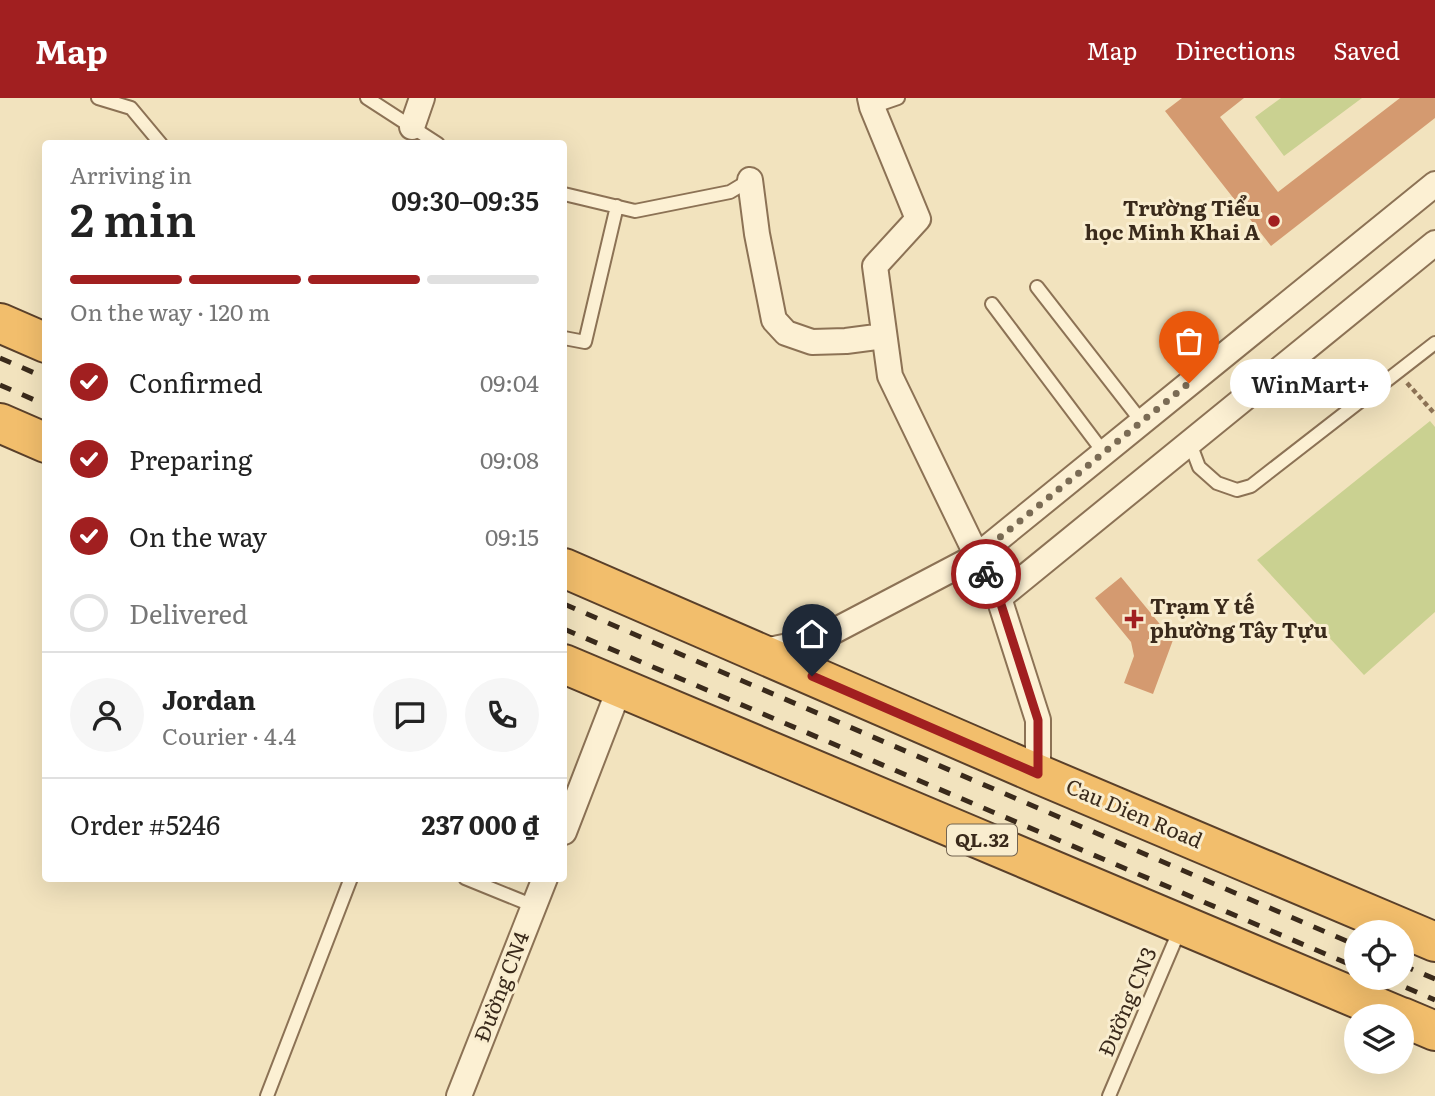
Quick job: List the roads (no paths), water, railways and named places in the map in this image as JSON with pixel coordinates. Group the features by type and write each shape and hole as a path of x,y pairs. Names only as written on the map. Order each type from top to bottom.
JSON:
{"highway":[{"path":"0,323 42,341"},
{"path":"0,424 42,441"},
{"name":"Cau Dien Road","path":"567,569 1038,774 1435,942"},
{"name":"QL.32","path":"567,665 1370,1004"},
{"name":"QL.32","path":"1414,1022 1435,1031"}],"street":[{"path":"412,127 422,98"},
{"path":"871,103 918,219 875,266 890,376 999,598 1038,720 1038,774"},
{"path":"750,180 757,234 774,320 786,333 812,342 884,336"},
{"path":"758,652 817,640 977,556 1435,184"},
{"path":"999,598 1435,243"},
{"path":"567,824 620,687"},
{"name":"Đường CN4","path":"459,1096 543,882"}],"lane":[{"path":"98,98 131,108 158,140"},
{"path":"367,98 432,140"},
{"path":"871,103 898,98"},
{"path":"567,195 635,211 730,192 750,180"},
{"path":"567,339 585,342 617,206"},
{"path":"1037,287 1142,422"},
{"path":"992,304 1104,453"},
{"path":"1190,443 1199,467 1217,483 1237,490 1251,486 1435,343"},
{"path":"267,1096 349,882"},
{"path":"475,882 534,906"},
{"name":"Đường CN3","path":"1109,1096 1182,924"}],"railway":[{"path":"0,358 42,376"},
{"path":"0,385 42,403"},
{"path":"567,605 1344,940"},
{"path":"567,630 1344,962"},
{"path":"1414,970 1435,979"},
{"path":"1412,990 1435,1000"}],"place":[{"name":"Trường Tiểu học Minh Khai A","path":"1274,221"},
{"name":"WinMart+","path":"1189,383"},
{"name":"Trạm Y tế phường Tây Tựu","path":"1134,619"}]}
